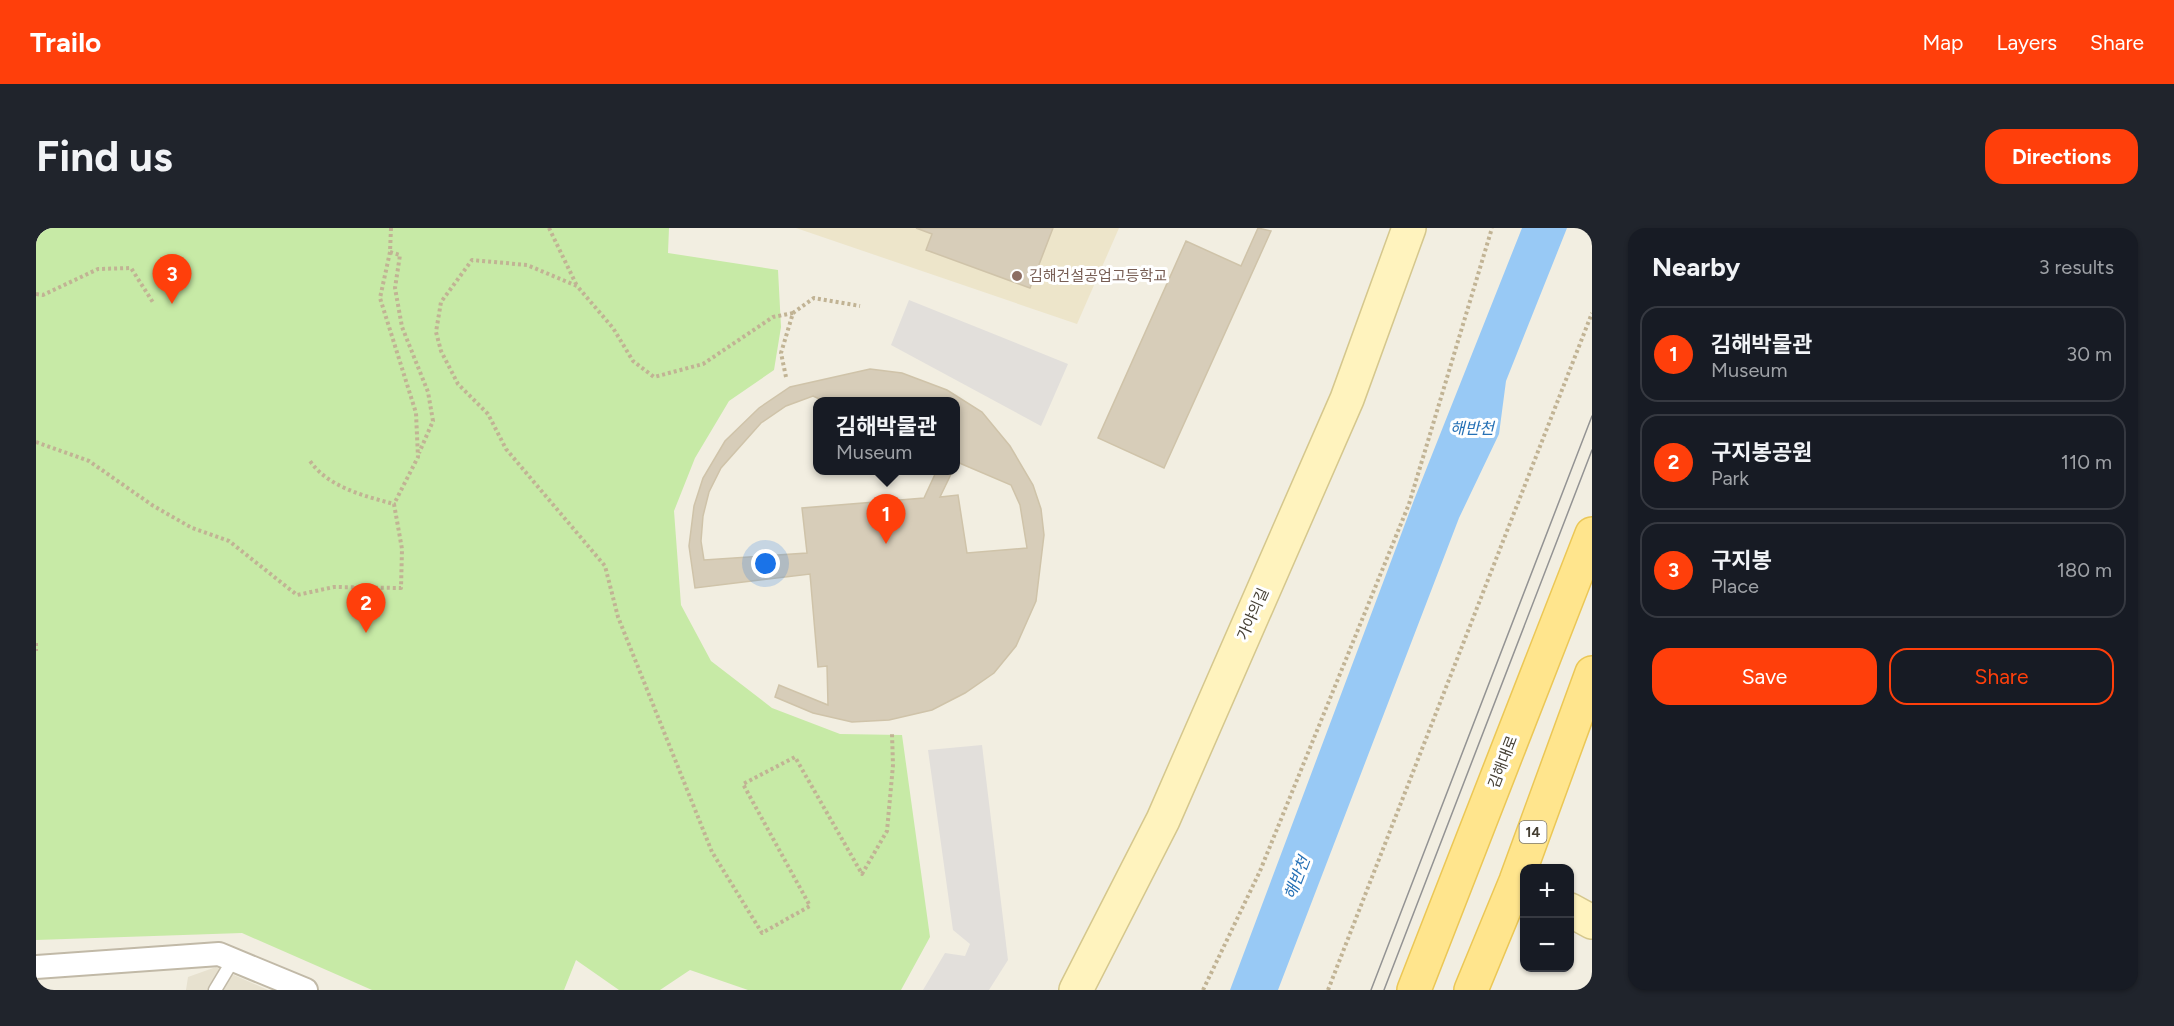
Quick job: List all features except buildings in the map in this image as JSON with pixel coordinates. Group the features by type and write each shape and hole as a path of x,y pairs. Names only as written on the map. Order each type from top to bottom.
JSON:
{"main road":[{"name":"김해대로","path":"1414,990 1592,534"},
{"name":"14","path":"1527,864 1592,673"},
{"name":"14","path":"1471,990 1520,883"}],"street":[{"name":"가야의길","path":"1076,990 1163,820 1300,507 1347,399 1409,228"},
{"path":"1574,913 1592,922"},
{"path":"36,967 219,954 306,990"}],"lane":[{"path":"216,990 232,960"}],"path":[{"path":"391,228 390,252 380,298 416,413 418,457"},
{"path":"549,228 577,286 613,328 633,361 654,377 703,364 773,317 793,314 814,298 860,306"},
{"path":"1203,990 1260,872 1409,504 1492,228"},
{"path":"36,442 90,461 152,505 192,528 230,541 297,595 334,587 401,588 402,549 394,504 433,421 428,392 400,317 394,288 400,255 390,252"},
{"path":"577,286 527,265 472,260 441,302 436,332 441,351 458,384 488,414 506,449 605,566 618,617 712,852 762,933 810,906 743,784 795,757 862,874 887,831 893,765 892,735"},
{"path":"36,294 43,295 98,269 131,268 154,304"},
{"path":"1328,990 1592,313"},
{"path":"786,377 781,353 793,314"},
{"path":"310,461 317,471 356,493 394,504"},
{"path":"36,643 36,651"}],"shaded area":[{"name":"김해건설공업고등학교","path":"796,228 1119,228 1077,324"},
{"path":"909,300 1068,364 1041,426 891,345"},
{"path":"982,745 1008,960 989,990 923,990 945,953 965,956 970,944 953,930 928,750"},
{"path":"216,967 268,990 186,990 188,977"}],"green space":[{"path":"36,228 669,228 668,253 778,270 781,327 774,370 729,401 695,458 674,511 681,605 711,661 772,708 840,734 902,735 930,937 901,990 748,990 690,970 660,990 619,990 576,960 564,990 372,990 242,933 36,940"}],"water":[{"name":"해반천","path":"1522,228 1567,228 1506,381 1499,434 1459,518 1278,990 1230,990 1414,500"}],"tram line":[{"path":"1371,990 1592,416"},
{"path":"1384,990 1592,450"}],"place":[{"name":"김해건설공업고등학교","path":"1017,276"},
{"name":"구지봉","path":"172,304"},
{"name":"김해박물관","path":"886,544"},
{"name":"구지봉공원","path":"366,633"}]}
